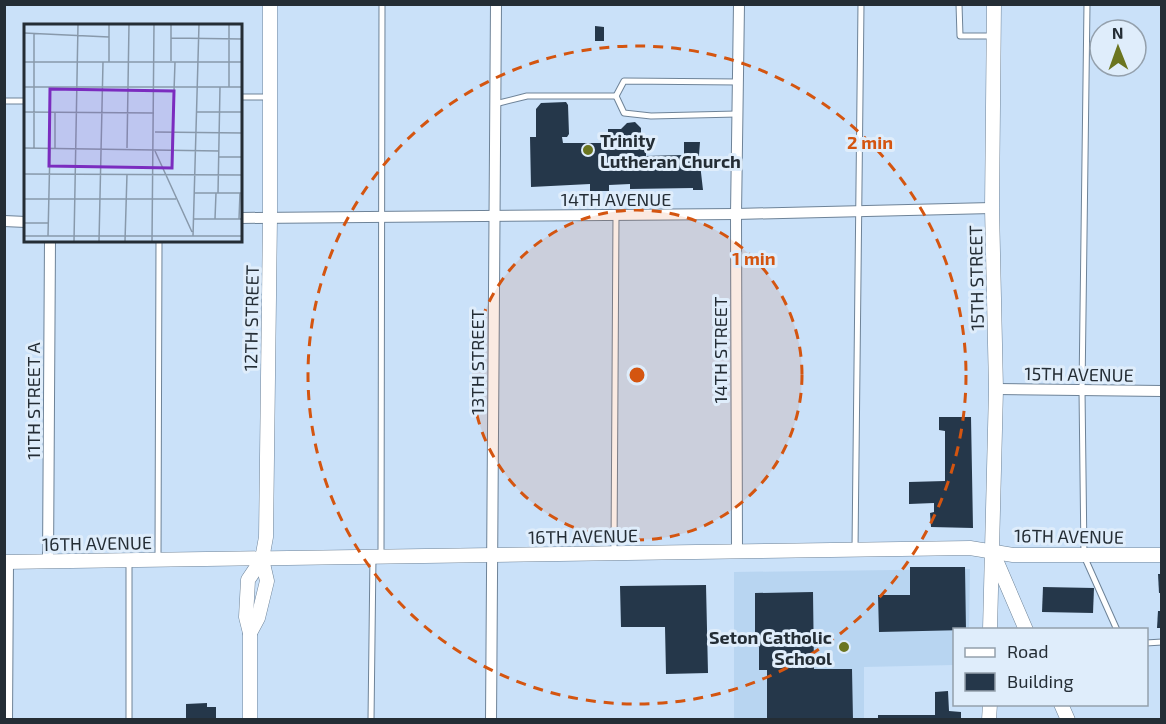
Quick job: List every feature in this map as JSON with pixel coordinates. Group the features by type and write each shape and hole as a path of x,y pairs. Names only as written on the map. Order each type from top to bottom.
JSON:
{"street":[{"name":"12TH STREET","path":"250,720 250,633 246,617 248,580 261,559 266,537 270,4"},
{"name":"13TH STREET","path":"491,720 496,4"},
{"name":"14TH STREET","path":"737,552 736,214 739,4"},
{"name":"15TH STREET","path":"990,628 996,389 992,208 994,4"},
{"name":"14TH AVENUE","path":"242,218 736,214 992,208"},
{"path":"4,222 24,222"},
{"name":"11TH STREET A","path":"48,562 50,242"},
{"name":"15TH AVENUE","path":"996,389 1161,392"},
{"name":"16TH AVENUE","path":"6,562 970,548 1013,555 1161,555"},
{"path":"993,551 1025,628"},
{"path":"6,562 7,720"},
{"path":"1061,706 1068,720"}],"lane":[{"path":"371,720 377,556 382,4"},
{"path":"855,550 861,4"},
{"path":"959,4 960,36 994,36"},
{"path":"1087,4 1082,390 1084,556 1116,628"},
{"path":"616,96 624,81 738,82"},
{"path":"495,104 527,96 616,96"},
{"path":"616,96 624,113 651,116 737,114"},
{"path":"242,97 270,97"},
{"path":"4,101 24,100"},
{"path":"614,553 616,215"},
{"path":"158,560 159,242"},
{"path":"129,561 129,720"}],"shaded area":[{"name":"Seton Catholic School","path":"970,569 969,628 953,628 953,665 864,667 864,719 734,719 734,572"}],"building":[{"path":"595,26 604,27 604,41 595,41"},
{"name":"Trinity Lutheran Church","path":"566,102 569,134 567,137 562,137 563,143 608,143 608,129 621,129 627,123 635,122 641,128 641,136 635,146 646,146 646,156 684,155 684,142 700,142 699,155 703,190 693,190 693,188 630,189 630,184 609,185 609,191 590,191 590,184 531,187 530,137 536,137 536,109 541,103"},
{"path":"939,417 971,417 973,528 931,527 930,513 934,512 934,503 909,504 909,482 945,481 945,431 939,430"},
{"path":"910,567 965,567 966,628 879,632 878,595 910,595"},
{"path":"1158,574 1162,574 1162,593 1159,593"},
{"path":"706,585 708,673 666,674 665,627 621,627 620,586"},
{"path":"1043,587 1094,588 1093,613 1042,612"},
{"path":"813,592 814,669 852,669 853,720 767,720 767,670 759,670 759,647 755,647 755,593"},
{"path":"1158,611 1162,611 1162,628 1157,628"},
{"path":"948,691 949,711 961,712 961,720 878,720 878,715 935,715 935,692"},
{"path":"207,703 207,707 216,707 216,720 186,720 186,704"}],"place":[{"name":"Trinity Lutheran Church","path":"588,150"},
{"name":"Seton Catholic School","path":"844,647"}]}
